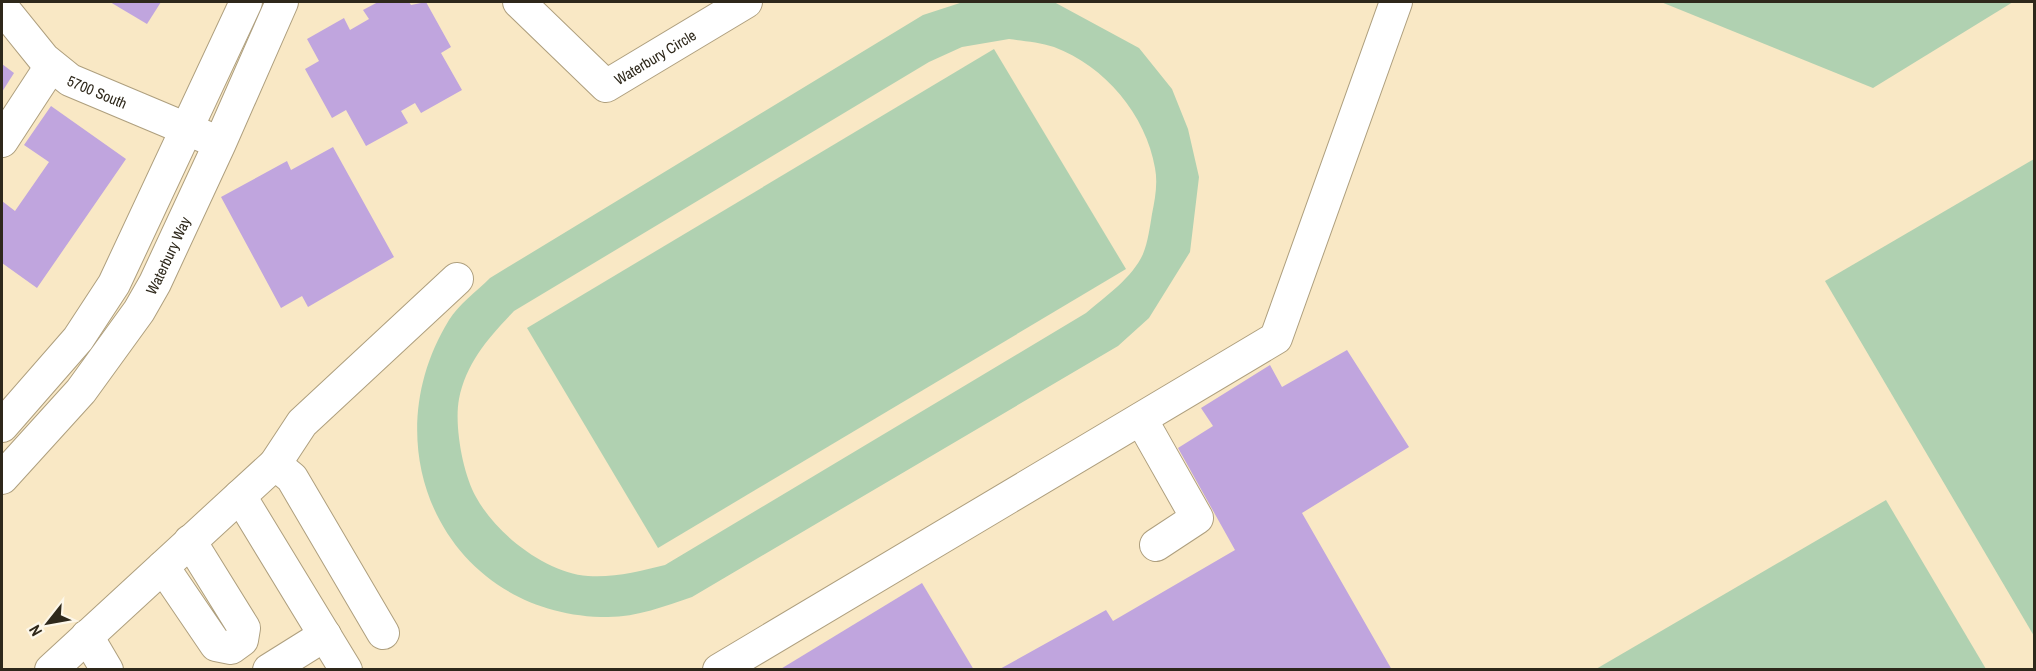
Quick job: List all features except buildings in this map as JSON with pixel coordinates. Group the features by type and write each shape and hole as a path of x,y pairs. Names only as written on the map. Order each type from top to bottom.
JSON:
{"street":[{"path":"2,426 71,347 108,294 130,255 246,2"},
{"name":"Waterbury Way","path":"2,478 81,391 139,311 220,143 282,2"},
{"name":"Waterbury Circle","path":"519,2 606,86 746,2"},
{"path":"719,669 1276,338 1396,2"},
{"name":"5700 South","path":"2,7 51,66 79,84 220,143"},
{"path":"2,141 51,66"},
{"path":"51,669 275,465 302,423 457,279"},
{"path":"1141,419 1197,518 1156,545"},
{"path":"275,465 292,478 383,633"},
{"path":"240,496 346,669"},
{"path":"163,567 216,645 231,648 242,640 244,628 190,541"},
{"path":"278,667 325,635"},
{"path":"87,636 107,669"}],"green space":[{"path":"963,2 1054,2 1139,48 1172,89 1188,129 1199,177 1190,252 1149,318 1118,346 692,597 640,613 608,617 552,610 505,589 466,558 438,518 422,472 417,422 426,371 453,314 490,278 923,15","holes":["1009,39 1054,47 1090,66 1120,95 1133,111 1143,129 1156,174 1154,203 1143,254 1133,271 1118,286 1086,313 665,565 607,576 572,573 539,559 496,525 476,497 467,476 459,436 458,410 462,386 473,362 487,341 514,311 929,62 962,47"]},
{"path":"1661,2 2013,2 1873,88"},
{"path":"994,49 1126,269 658,548 527,328"},
{"path":"2034,159 2034,636 1825,281"},
{"path":"1886,500 1986,669 1596,669"}]}
